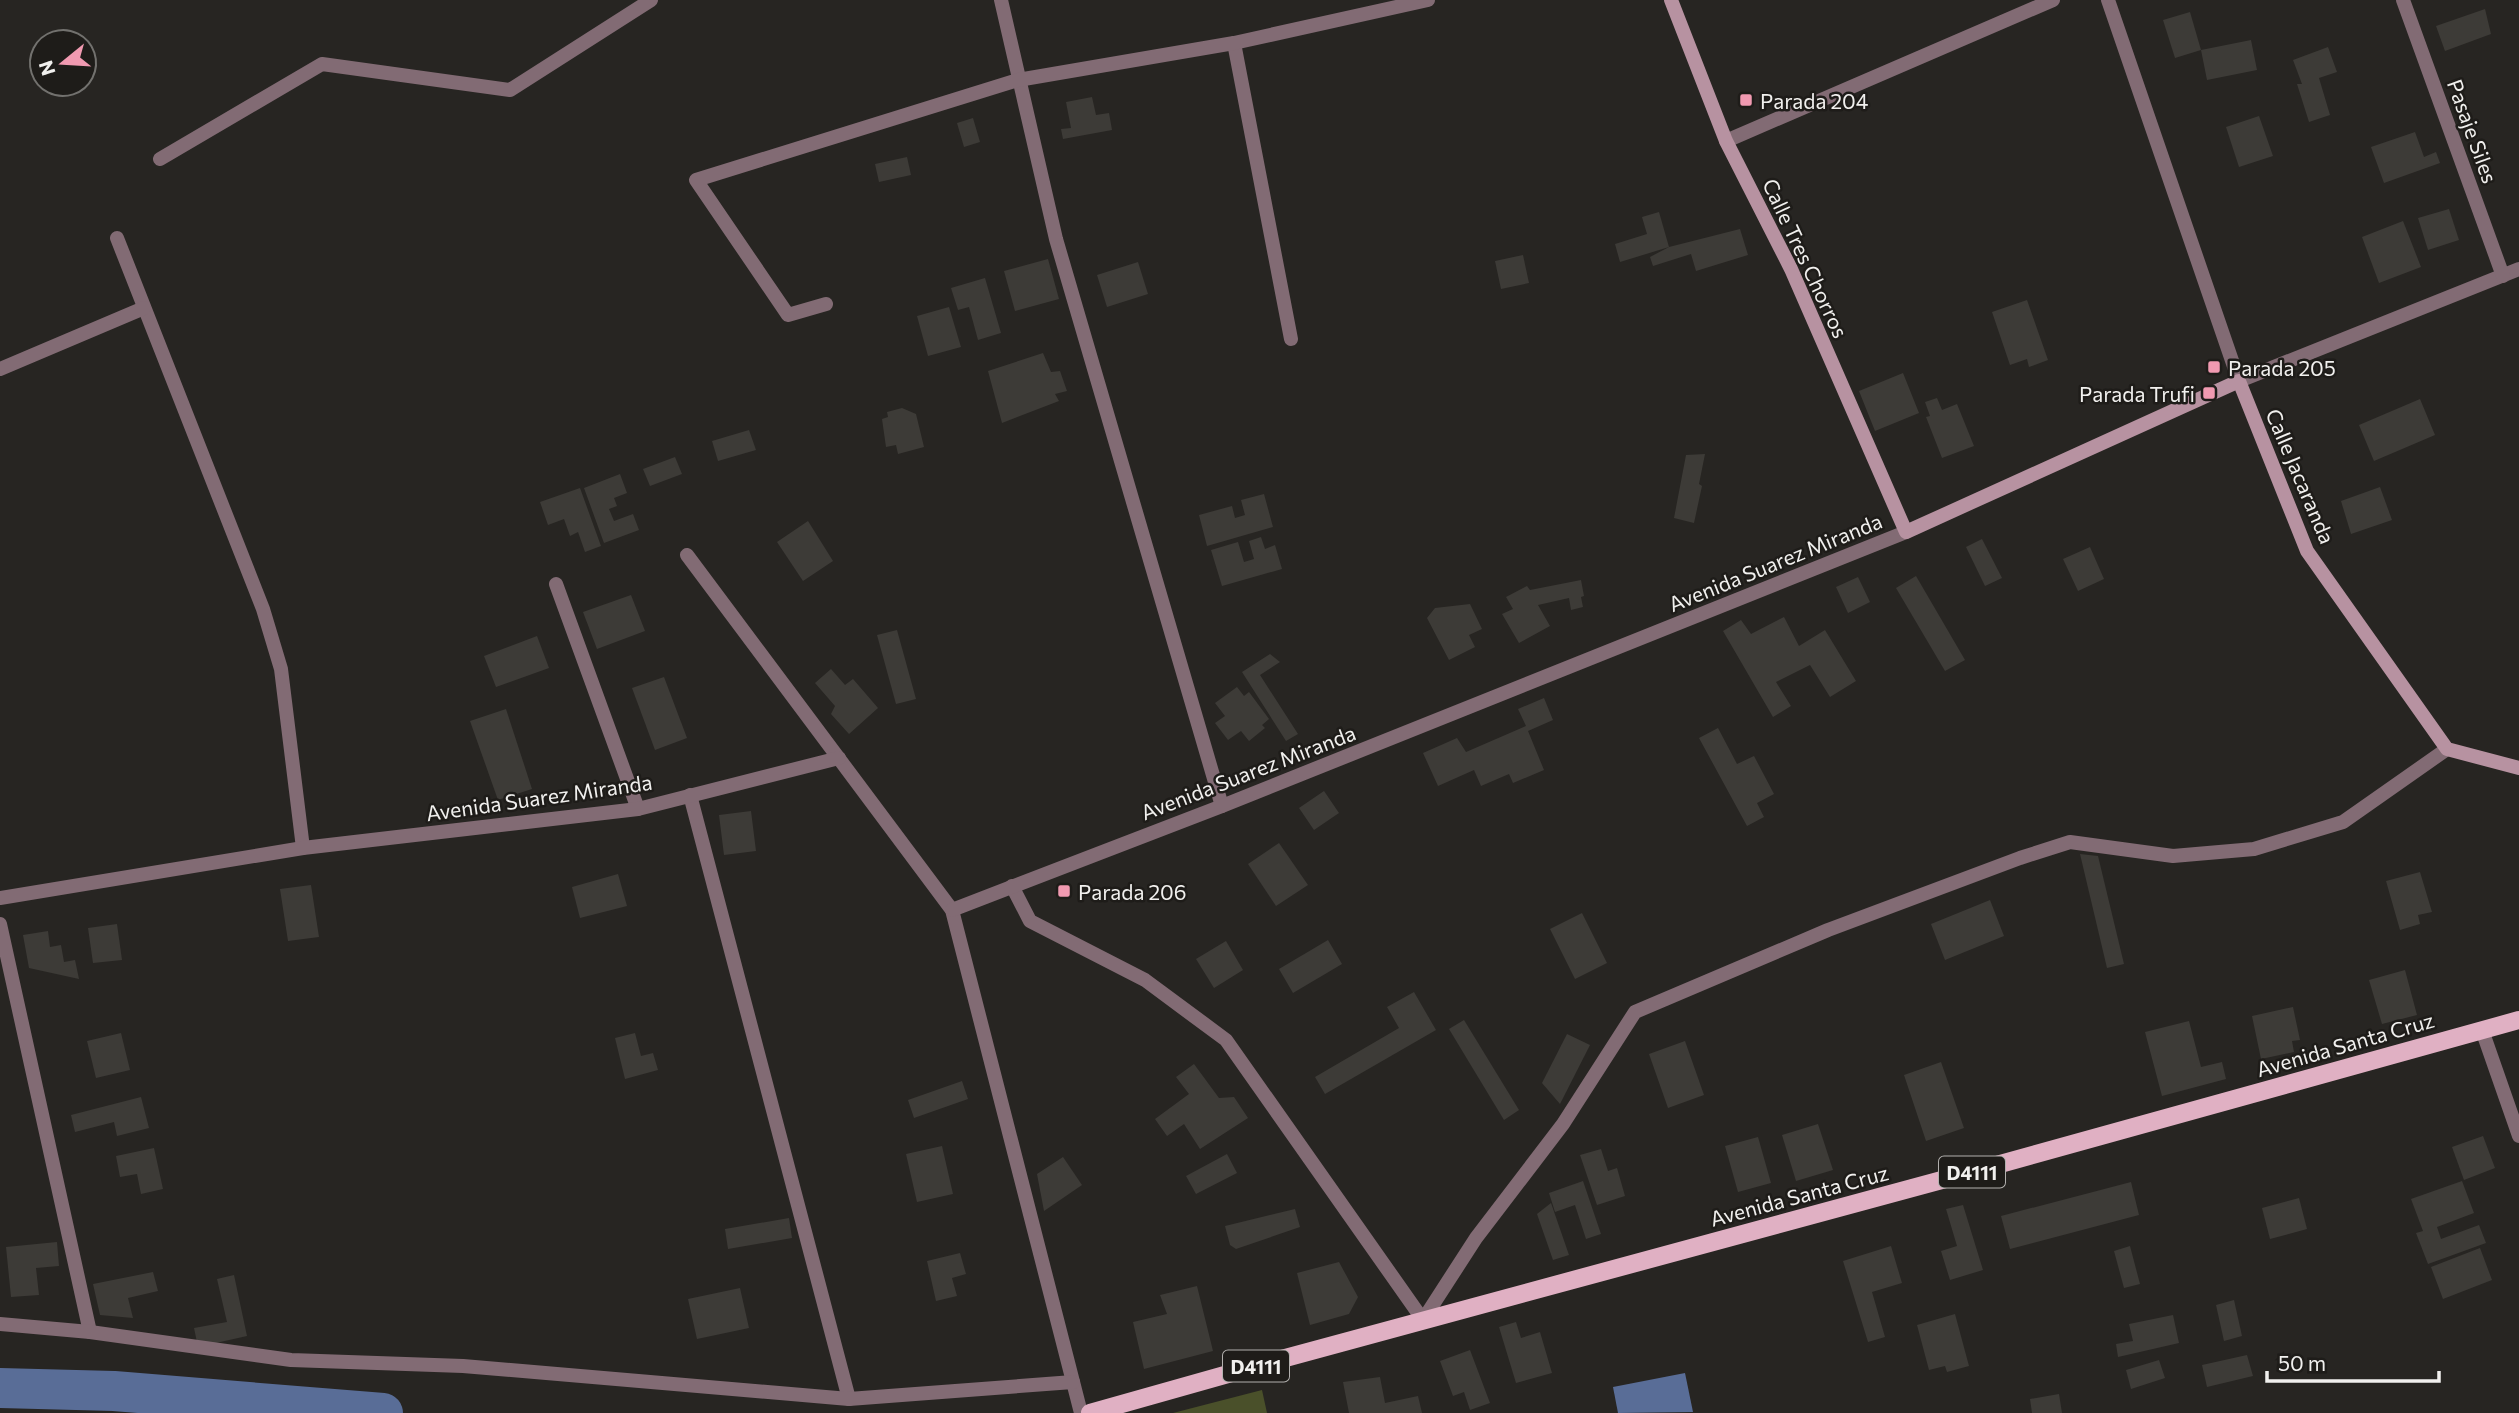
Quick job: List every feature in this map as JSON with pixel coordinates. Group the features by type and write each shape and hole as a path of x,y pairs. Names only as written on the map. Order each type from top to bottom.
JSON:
{"main road":[{"name":"Calle Tres Chorros","path":"1671,0 1727,141 1791,269 1906,532"},
{"name":"Avenida Suarez Miranda","path":"1906,532 2239,381"},
{"name":"Calle Jacaranda","path":"2239,381 2307,551 2447,749"},
{"path":"2447,749 2519,768"},
{"name":"Avenida Santa Cruz","path":"1090,1413 1423,1320 2000,1165 2519,1020"}],"street":[{"path":"160,159 323,64 510,90 651,0"},
{"path":"1001,0 1056,239 1222,806"},
{"path":"826,304 788,315 696,180 1018,80 1234,43 1428,0"},
{"path":"1727,141 2053,0"},
{"name":"Calle Jacaranda","path":"2108,0 2239,381"},
{"name":"Pasaje Siles","path":"2403,0 2503,276"},
{"path":"1234,43 1291,339"},
{"path":"117,238 263,609 281,669 303,848"},
{"name":"Avenida Suarez Miranda","path":"2239,381 2519,269"},
{"path":"0,369 144,307"},
{"name":"Avenida Suarez Miranda","path":"952,911 1222,806 1906,532"},
{"path":"687,555 952,911 1081,1413"},
{"path":"556,584 638,809"},
{"path":"1012,886 1030,920 1145,980 1226,1040 1423,1320 1476,1238 1563,1125 1635,1012 1828,930 2070,842 2173,856 2254,849 2343,821 2447,749"},
{"name":"Avenida Suarez Miranda","path":"0,898 303,848 638,809 839,758"},
{"path":"690,795 849,1399"},
{"path":"0,924 90,1332"},
{"path":"2482,1030 2519,1136"},
{"path":"0,1324 90,1332 291,1360 463,1366 849,1399 1073,1382"}],"green space":[{"path":"1262,1390 1267,1413 1173,1413"}],"water":[{"path":"1685,1373 1693,1412 1618,1413 1613,1387"}],"building":[{"path":"2485,9 2491,34 2445,51 2436,26"},
{"path":"2190,12 2201,50 2175,58 2163,20"},
{"path":"2251,40 2257,70 2207,80 2201,50"},
{"path":"2328,47 2337,72 2319,78 2330,115 2309,122 2297,84 2302,84 2293,60"},
{"path":"1092,97 1096,115 1109,113 1112,130 1063,139 1061,129 1071,128 1066,102"},
{"path":"2259,116 2273,156 2239,167 2226,127"},
{"path":"973,118 980,142 964,147 957,123"},
{"path":"2415,132 2424,157 2436,152 2440,163 2384,183 2371,147"},
{"path":"907,157 911,175 879,182 875,164"},
{"path":"2449,209 2459,240 2428,250 2418,218"},
{"path":"1659,212 1669,247 1620,262 1615,244 1647,234 1642,217"},
{"path":"2403,221 2421,267 2379,283 2362,237"},
{"path":"1740,229 1748,255 1696,271 1691,254 1653,266 1650,257 1669,247"},
{"path":"1523,255 1529,283 1501,289 1495,261"},
{"path":"1048,259 1059,299 1015,311 1004,271"},
{"path":"1138,262 1148,294 1107,307 1097,275"},
{"path":"985,278 1001,333 978,340 969,307 958,310 951,288"},
{"path":"2027,300 2048,360 2029,367 2027,359 2010,365 1992,312"},
{"path":"949,307 961,347 928,356 917,316"},
{"path":"1043,353 1051,372 1060,371 1067,391 1055,394 1059,401 1002,423 988,371"},
{"path":"1903,373 1919,413 1875,431 1859,391"},
{"path":"1937,398 1942,410 1957,404 1974,446 1942,458 1926,417 1930,416 1925,402"},
{"path":"2420,399 2435,435 2374,461 2359,425"},
{"path":"902,408 916,414 924,447 898,454 896,445 886,447 882,419 888,417 887,412"},
{"path":"749,430 756,450 718,461 712,441"},
{"path":"1705,454 1694,523 1674,518 1686,455"},
{"path":"675,457 682,474 650,486 643,469"},
{"path":"620,474 627,493 614,498 617,506 609,509 614,521 633,514 639,530 604,543 584,488"},
{"path":"2380,487 2392,520 2351,534 2341,501"},
{"path":"580,488 601,546 585,552 578,532 570,536 564,519 548,525 540,502"},
{"path":"1264,494 1273,527 1207,546 1199,515 1232,506 1235,518 1245,515 1241,500"},
{"path":"808,521 833,561 803,581 777,542"},
{"path":"1261,537 1265,549 1275,545 1282,569 1222,586 1211,550 1238,542 1244,562 1254,559 1249,541"},
{"path":"1982,539 2002,578 1985,586 1966,547"},
{"path":"2090,547 2104,579 2078,591 2063,559"},
{"path":"1916,576 1965,660 1945,671 1896,588"},
{"path":"1858,577 1870,602 1848,613 1836,587"},
{"path":"1581,580 1583,607 1571,610 1569,598 1538,605 1550,626 1519,643 1502,614 1513,609 1506,597 1527,586 1530,590"},
{"path":"631,595 645,631 597,649 583,612"},
{"path":"1470,604 1482,629 1469,635 1475,647 1449,660 1427,618 1435,608"},
{"path":"1784,617 1799,646 1825,630 1856,681 1830,697 1810,665 1776,682 1791,706 1773,717 1723,631 1741,620 1751,634"},
{"path":"897,630 916,699 896,704 877,635"},
{"path":"537,636 549,668 496,687 484,656"},
{"path":"1270,654 1280,662 1260,675 1298,734 1286,741 1242,672"},
{"path":"831,669 845,685 853,679 878,708 849,734 831,714 835,706 815,683"},
{"path":"664,677 687,738 655,750 632,688"},
{"path":"1237,687 1244,696 1249,692 1269,719 1262,725 1265,728 1249,741 1241,731 1228,740 1215,723 1225,716 1215,703"},
{"path":"1544,698 1553,720 1528,731 1544,770 1513,783 1509,774 1481,786 1474,770 1438,786 1423,753 1457,738 1466,752 1526,726 1518,709"},
{"path":"506,709 532,789 498,800 470,721"},
{"path":"1718,728 1737,764 1754,756 1774,794 1757,803 1764,817 1747,826 1699,738"},
{"path":"1324,791 1339,813 1314,830 1299,808"},
{"path":"751,811 756,851 724,855 719,815"},
{"path":"1279,843 1308,885 1276,906 1248,864"},
{"path":"2080,854 2098,856 2124,964 2107,968"},
{"path":"2420,872 2432,912 2418,915 2420,924 2400,930 2386,881"},
{"path":"618,874 627,906 580,918 572,887"},
{"path":"311,885 319,937 288,941 280,889"},
{"path":"1990,900 2004,936 1945,960 1931,924"},
{"path":"1582,913 1607,963 1575,979 1550,929"},
{"path":"117,924 122,960 93,963 88,928"},
{"path":"48,931 50,947 61,945 64,962 75,960 79,979 29,968 23,935"},
{"path":"1328,940 1342,964 1293,993 1279,969"},
{"path":"1226,941 1243,970 1214,988 1196,959"},
{"path":"2405,970 2417,1015 2382,1024 2369,980"},
{"path":"1414,992 1436,1030 1325,1094 1315,1077 1399,1028 1387,1007"},
{"path":"2293,1007 2300,1040 2292,1041 2294,1052 2261,1059 2252,1016"},
{"path":"1464,1020 1519,1110 1504,1120 1449,1029"},
{"path":"2189,1021 2201,1067 2222,1062 2226,1079 2162,1096 2145,1032"},
{"path":"121,1033 130,1070 96,1078 87,1041"},
{"path":"635,1033 641,1056 653,1053 658,1070 625,1079 615,1038"},
{"path":"1567,1034 1590,1045 1560,1104 1542,1083"},
{"path":"1685,1041 1704,1095 1668,1108 1649,1054"},
{"path":"1941,1062 1964,1128 1926,1141 1904,1075"},
{"path":"1194,1064 1219,1098 1234,1097 1248,1118 1200,1149 1184,1124 1167,1136 1155,1119 1189,1094 1176,1077"},
{"path":"962,1081 968,1099 914,1118 908,1100"},
{"path":"141,1097 149,1128 117,1136 114,1122 75,1132 71,1115"},
{"path":"1818,1124 1833,1170 1796,1181 1782,1135"},
{"path":"2483,1136 2495,1168 2464,1180 2452,1147"},
{"path":"1758,1137 1771,1183 1738,1192 1725,1146"},
{"path":"942,1146 953,1194 917,1202 906,1154"},
{"path":"154,1148 163,1189 141,1194 137,1174 120,1177 116,1156"},
{"path":"1601,1149 1608,1171 1617,1168 1625,1196 1597,1205 1580,1155"},
{"path":"1227,1154 1237,1173 1196,1194 1186,1176"},
{"path":"1063,1157 1082,1185 1044,1211 1037,1174"},
{"path":"1583,1181 1601,1234 1586,1239 1575,1205 1555,1212 1549,1193"},
{"path":"2462,1181 2474,1213 2437,1227 2441,1239 2479,1225 2486,1243 2428,1264 2416,1233 2423,1231 2411,1199"},
{"path":"2131,1182 2139,1215 2010,1249 2001,1216"},
{"path":"2299,1198 2307,1229 2270,1239 2262,1208"},
{"path":"1551,1203 1569,1255 1553,1260 1537,1214"},
{"path":"1963,1205 1983,1270 1950,1280 1941,1251 1957,1246 1946,1209"},
{"path":"1295,1209 1300,1227 1236,1249 1230,1245 1225,1226"},
{"path":"789,1218 792,1238 728,1249 725,1229"},
{"path":"57,1242 59,1266 36,1268 39,1295 11,1297 6,1247"},
{"path":"1891,1246 1902,1283 1872,1292 1885,1337 1868,1342 1843,1261"},
{"path":"2130,1246 2140,1284 2124,1288 2114,1251"},
{"path":"2480,1248 2492,1280 2443,1299 2431,1267"},
{"path":"960,1253 966,1274 952,1278 957,1296 936,1301 927,1261"},
{"path":"1339,1262 1358,1297 1349,1314 1310,1325 1297,1273"},
{"path":"153,1272 158,1291 128,1298 133,1318 100,1315 93,1284"},
{"path":"234,1275 247,1336 198,1347 194,1328 227,1322 217,1279"},
{"path":"1197,1286 1213,1351 1144,1369 1133,1322 1167,1314 1160,1295"},
{"path":"740,1288 749,1328 697,1339 688,1299"},
{"path":"2234,1300 2242,1336 2224,1341 2216,1305"},
{"path":"1955,1314 1969,1366 1947,1372 1945,1366 1929,1370 1917,1325"},
{"path":"2173,1315 2179,1343 2118,1357 2116,1344 2133,1341 2129,1324"},
{"path":"1516,1322 1521,1338 1540,1332 1552,1373 1516,1383 1499,1327"},
{"path":"1470,1350 1490,1403 1470,1410 1464,1392 1453,1396 1440,1361"},
{"path":"2247,1355 2253,1376 2207,1387 2202,1365"},
{"path":"2159,1360 2165,1378 2131,1389 2126,1370"},
{"path":"1380,1377 1385,1403 1418,1396 1422,1413 1349,1413 1343,1382"},
{"path":"2059,1394 2062,1413 2032,1413 2030,1399"}],"waterway":[{"path":"0,1388 114,1391 383,1413"}],"place":[{"name":"Parada 204","path":"1746,100"},
{"name":"Parada 205","path":"2214,367"},
{"name":"Parada Trufi","path":"2209,393"},
{"name":"Parada 206","path":"1064,891"}]}
